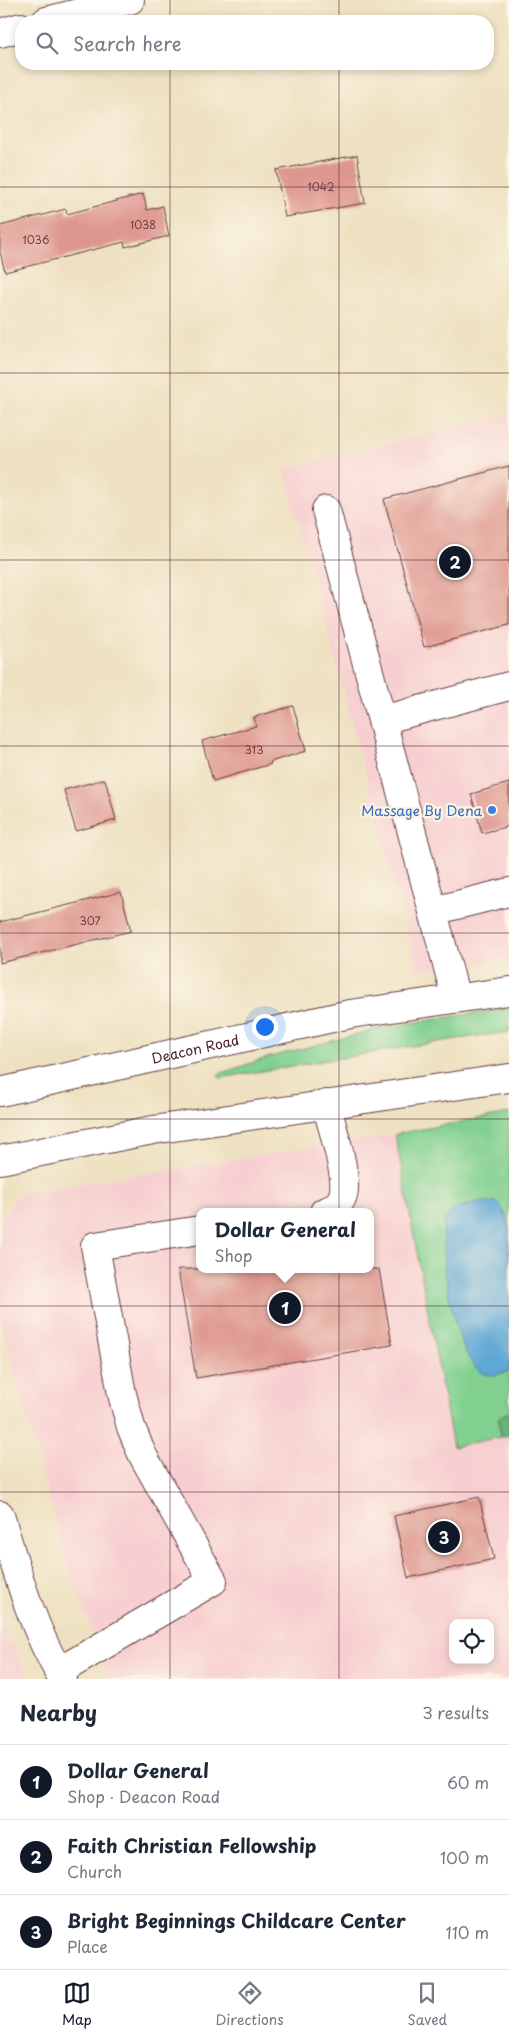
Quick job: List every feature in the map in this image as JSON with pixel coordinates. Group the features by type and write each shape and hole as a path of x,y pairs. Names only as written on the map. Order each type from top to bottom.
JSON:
{"main road":[{"path":"70,15 130,0"},
{"path":"0,33 15,29"},
{"path":"326,510 456,998"},
{"path":"382,720 509,686"},
{"path":"433,911 509,892"},
{"name":"Deacon Road","path":"0,1092 350,1014 509,991"},
{"path":"0,1160 152,1130 509,1078"},
{"path":"326,1104 341,1164 344,1185 344,1194 339,1203 333,1208"},
{"path":"0,1515 26,1603 39,1636 61,1675 213,1580 142,1454 131,1426 122,1394 95,1246 196,1231"}],"shaded area":[{"path":"509,414 509,959 418,970 284,469"},
{"path":"395,1134 453,1447 509,1435 509,1679 109,1679 67,1562 0,1319 0,1222 20,1193"},
{"path":"0,1620 30,1679 0,1679"}],"green space":[{"path":"509,1008 509,1032 220,1078 218,1074 270,1057 385,1027"},
{"path":"509,1113 509,1412 499,1417 500,1437 453,1447 395,1134"},
{"path":"509,1412 509,1435 500,1437 499,1417"}],"water":[{"path":"475,1202 498,1202 506,1215 509,1230 509,1371 496,1375 483,1373 474,1366 466,1353 454,1318 444,1263 444,1220 453,1210"}],"building":[{"path":"357,155 365,203 285,217 276,170"},
{"path":"143,194 147,210 163,206 169,236 125,247 124,242 5,272 0,252 0,226 66,209 67,214"},
{"path":"509,466 509,625 424,647 384,499"},
{"path":"293,706 306,751 270,762 271,764 213,781 202,741 256,726 254,717"},
{"path":"105,779 116,820 76,831 64,790"},
{"name":"Massage By Dena","path":"509,783 509,826 482,833 471,794"},
{"path":"121,892 131,931 0,963 0,922"},
{"path":"178,1269 196,1269 196,1273 374,1273 374,1269 379,1269 392,1345 196,1378"},
{"path":"479,1497 494,1559 408,1578 394,1516"}],"place":[{"name":"Faith Christian Fellowship","path":"455,562"},
{"name":"Massage By Dena","path":"492,810"},
{"name":"Dollar General","path":"285,1308"},
{"name":"Bright Beginnings Childcare Center","path":"444,1537"}]}
